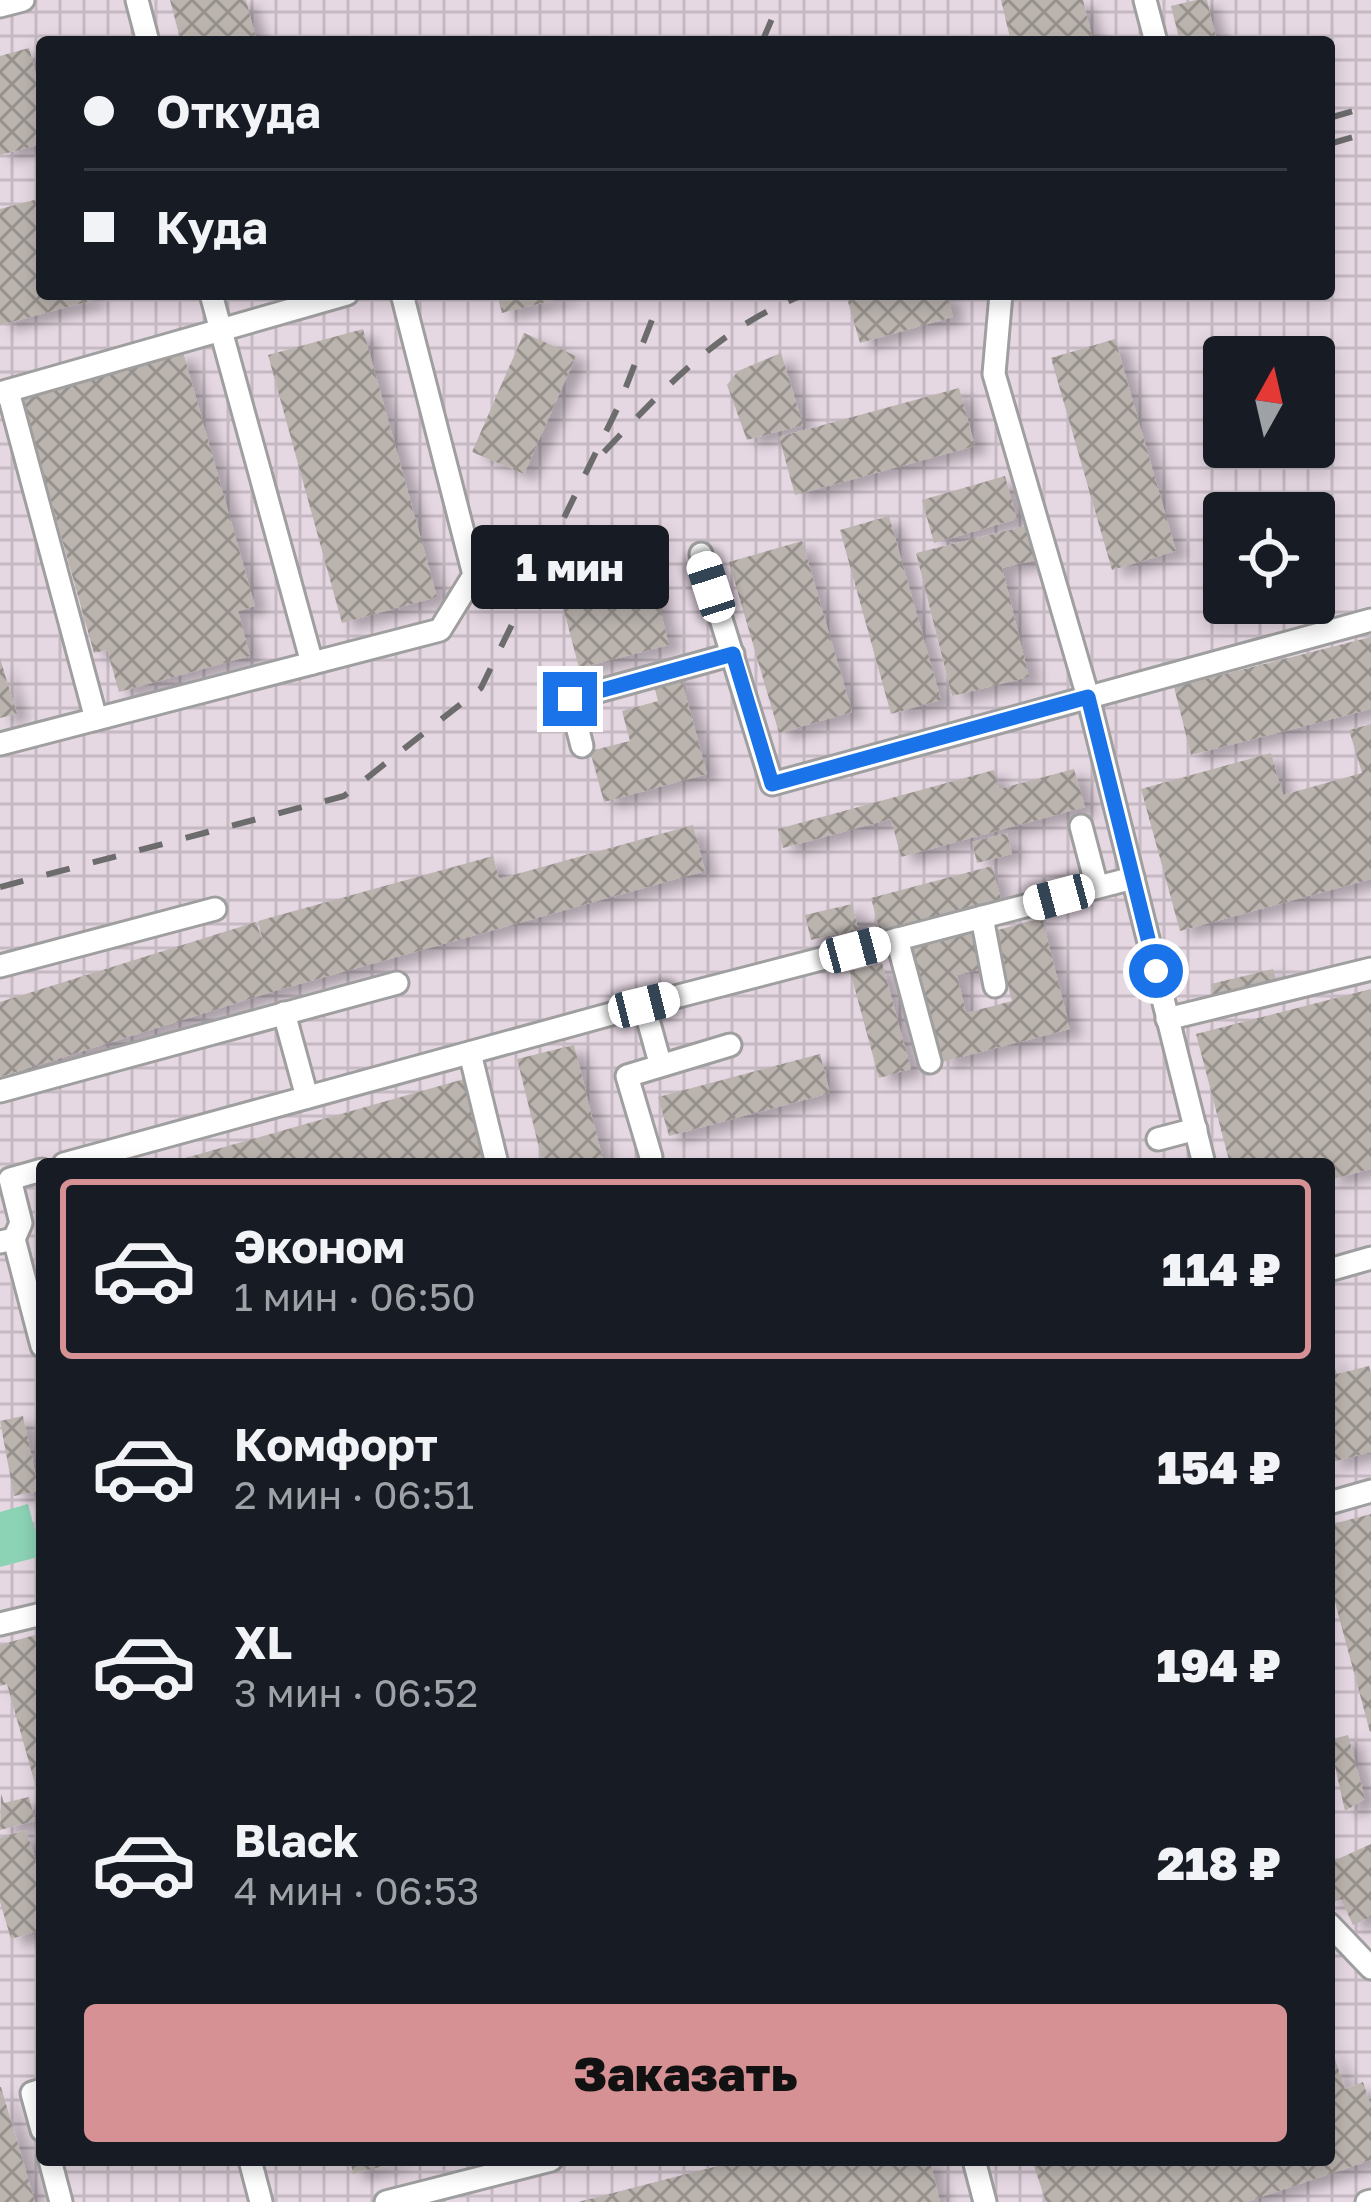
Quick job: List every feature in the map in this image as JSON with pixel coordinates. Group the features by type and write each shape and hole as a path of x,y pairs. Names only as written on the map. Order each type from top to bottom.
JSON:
{"street":[{"path":"0,6 22,0"},
{"path":"137,0 146,36"},
{"path":"1145,0 1154,36"},
{"path":"213,300 312,663"},
{"path":"96,719 4,392 327,300"},
{"path":"0,744 440,630 474,574 404,300"},
{"path":"1000,300 994,374 1088,697 1203,1158"},
{"path":"701,554 772,784 1371,620"},
{"path":"582,746 570,699 733,654"},
{"path":"1081,826 1097,887"},
{"path":"86,1158 644,1005 1133,878"},
{"path":"0,966 214,909"},
{"path":"982,917 995,986"},
{"path":"897,939 930,1062"},
{"path":"1168,1018 1371,970"},
{"path":"0,1091 397,982"},
{"path":"644,1005 660,1064"},
{"path":"284,1013 307,1097"},
{"path":"651,1157 627,1076 730,1045"},
{"path":"470,1053 496,1158"},
{"path":"1158,1139 1196,1129"},
{"path":"36,1172 10,1179 21,1223 7,1240 36,1328"},
{"path":"1335,1268 1371,1258"},
{"path":"1335,1501 1371,1491"},
{"path":"0,1624 36,1615"},
{"path":"1335,1930 1371,1968"},
{"path":"52,2166 61,2202"},
{"path":"252,2166 261,2202"},
{"path":"386,2202 527,2166"},
{"path":"976,2166 985,2202"}],"shaded area":[{"path":"0,0 1371,0 1371,2202 0,2202"}],"green space":[{"path":"28,1504 36,1558 0,1567 0,1512"}],"building":[{"path":"170,0 246,0 255,36 179,36"},
{"path":"1001,0 1083,0 1092,36 1010,36"},
{"path":"1207,0 1216,36 1178,36 1171,6"},
{"path":"29,48 36,74 36,146 0,155 0,56"},
{"path":"36,200 36,300 94,300 0,325 0,209"},
{"path":"499,300 554,300 502,313"},
{"path":"847,300 949,300 953,317 860,343"},
{"path":"363,329 437,597 342,623 268,355"},
{"path":"524,333 576,356 524,474 472,452"},
{"path":"1115,339 1176,551 1112,570 1051,358"},
{"path":"183,352 255,606 238,611 250,656 119,692 107,650 94,653 22,397"},
{"path":"781,353 803,425 747,440 727,385 738,371"},
{"path":"959,388 975,446 795,495 779,437"},
{"path":"1005,476 1017,519 934,543 922,500"},
{"path":"889,516 941,700 891,714 840,530"},
{"path":"1026,526 1035,560 1002,568 1029,677 952,696 916,553"},
{"path":"802,541 852,712 779,733 729,562"},
{"path":"651,572 669,645 579,668 560,595"},
{"path":"1371,637 1371,709 1191,755 1174,687"},
{"path":"0,658 17,714 0,718"},
{"path":"680,674 707,774 604,802 590,751 630,741 622,711 658,701 653,681"},
{"path":"1371,724 1371,879 1180,931 1141,789 1271,753 1283,795 1362,773 1349,730"},
{"path":"1074,769 1085,807 901,857 891,819 783,848 778,829 994,770 999,789"},
{"path":"693,825 705,871 278,990 0,1077 0,1002 256,922 265,949 258,921 493,856 499,879"},
{"path":"1007,833 1012,854 977,863 972,842"},
{"path":"992,866 1001,899 880,931 871,898"},
{"path":"852,904 858,929 811,940 805,915"},
{"path":"1042,918 1070,1029 942,1062 913,949 976,932 986,968 957,975 966,1013 1012,1001 994,931"},
{"path":"882,963 911,1069 879,1078 850,971"},
{"path":"1273,969 1276,979 1213,995 1211,984"},
{"path":"1371,989 1371,1169 1335,1178 1335,1158 1228,1158 1196,1034"},
{"path":"574,1045 602,1158 542,1158 517,1059"},
{"path":"820,1054 830,1093 669,1136 658,1097"},
{"path":"464,1079 486,1158 186,1158"},
{"path":"1369,1366 1371,1452 1335,1461 1335,1368 1337,1374"},
{"path":"23,1416 36,1492 14,1496 0,1421"},
{"path":"1371,1514 1370,1732 1335,1602 1335,1523"},
{"path":"36,1635 36,1787 7,1684 0,1686 0,1645"},
{"path":"1348,1735 1365,1799 1345,1811 1335,1767 1335,1738"},
{"path":"1,1793 4,1803 29,1797 35,1821 0,1830"},
{"path":"26,1830 36,1862 36,1932 11,1939 0,1902 0,1838"},
{"path":"1371,1844 1371,1917 1353,1925 1341,1899 1335,1902 1335,1860"},
{"path":"1335,2059 1345,2089 1363,2082 1371,2106 1371,2160 1246,2202 1046,2202 1034,2166 1335,2166"},
{"path":"1,2087 35,2202 0,2202"},
{"path":"351,2166 384,2166 353,2174"},
{"path":"718,2166 931,2166 940,2202 578,2202"}],"railway":[{"path":"765,36 780,0"},
{"path":"1335,116 1371,106"},
{"path":"1335,142 1371,132"},
{"path":"0,887 344,796 481,688 619,405 660,300"},
{"path":"604,452 696,361 747,323 792,300"}],"route":[{"path":"570,699 733,654 772,784 1088,697 1156,971"}]}
